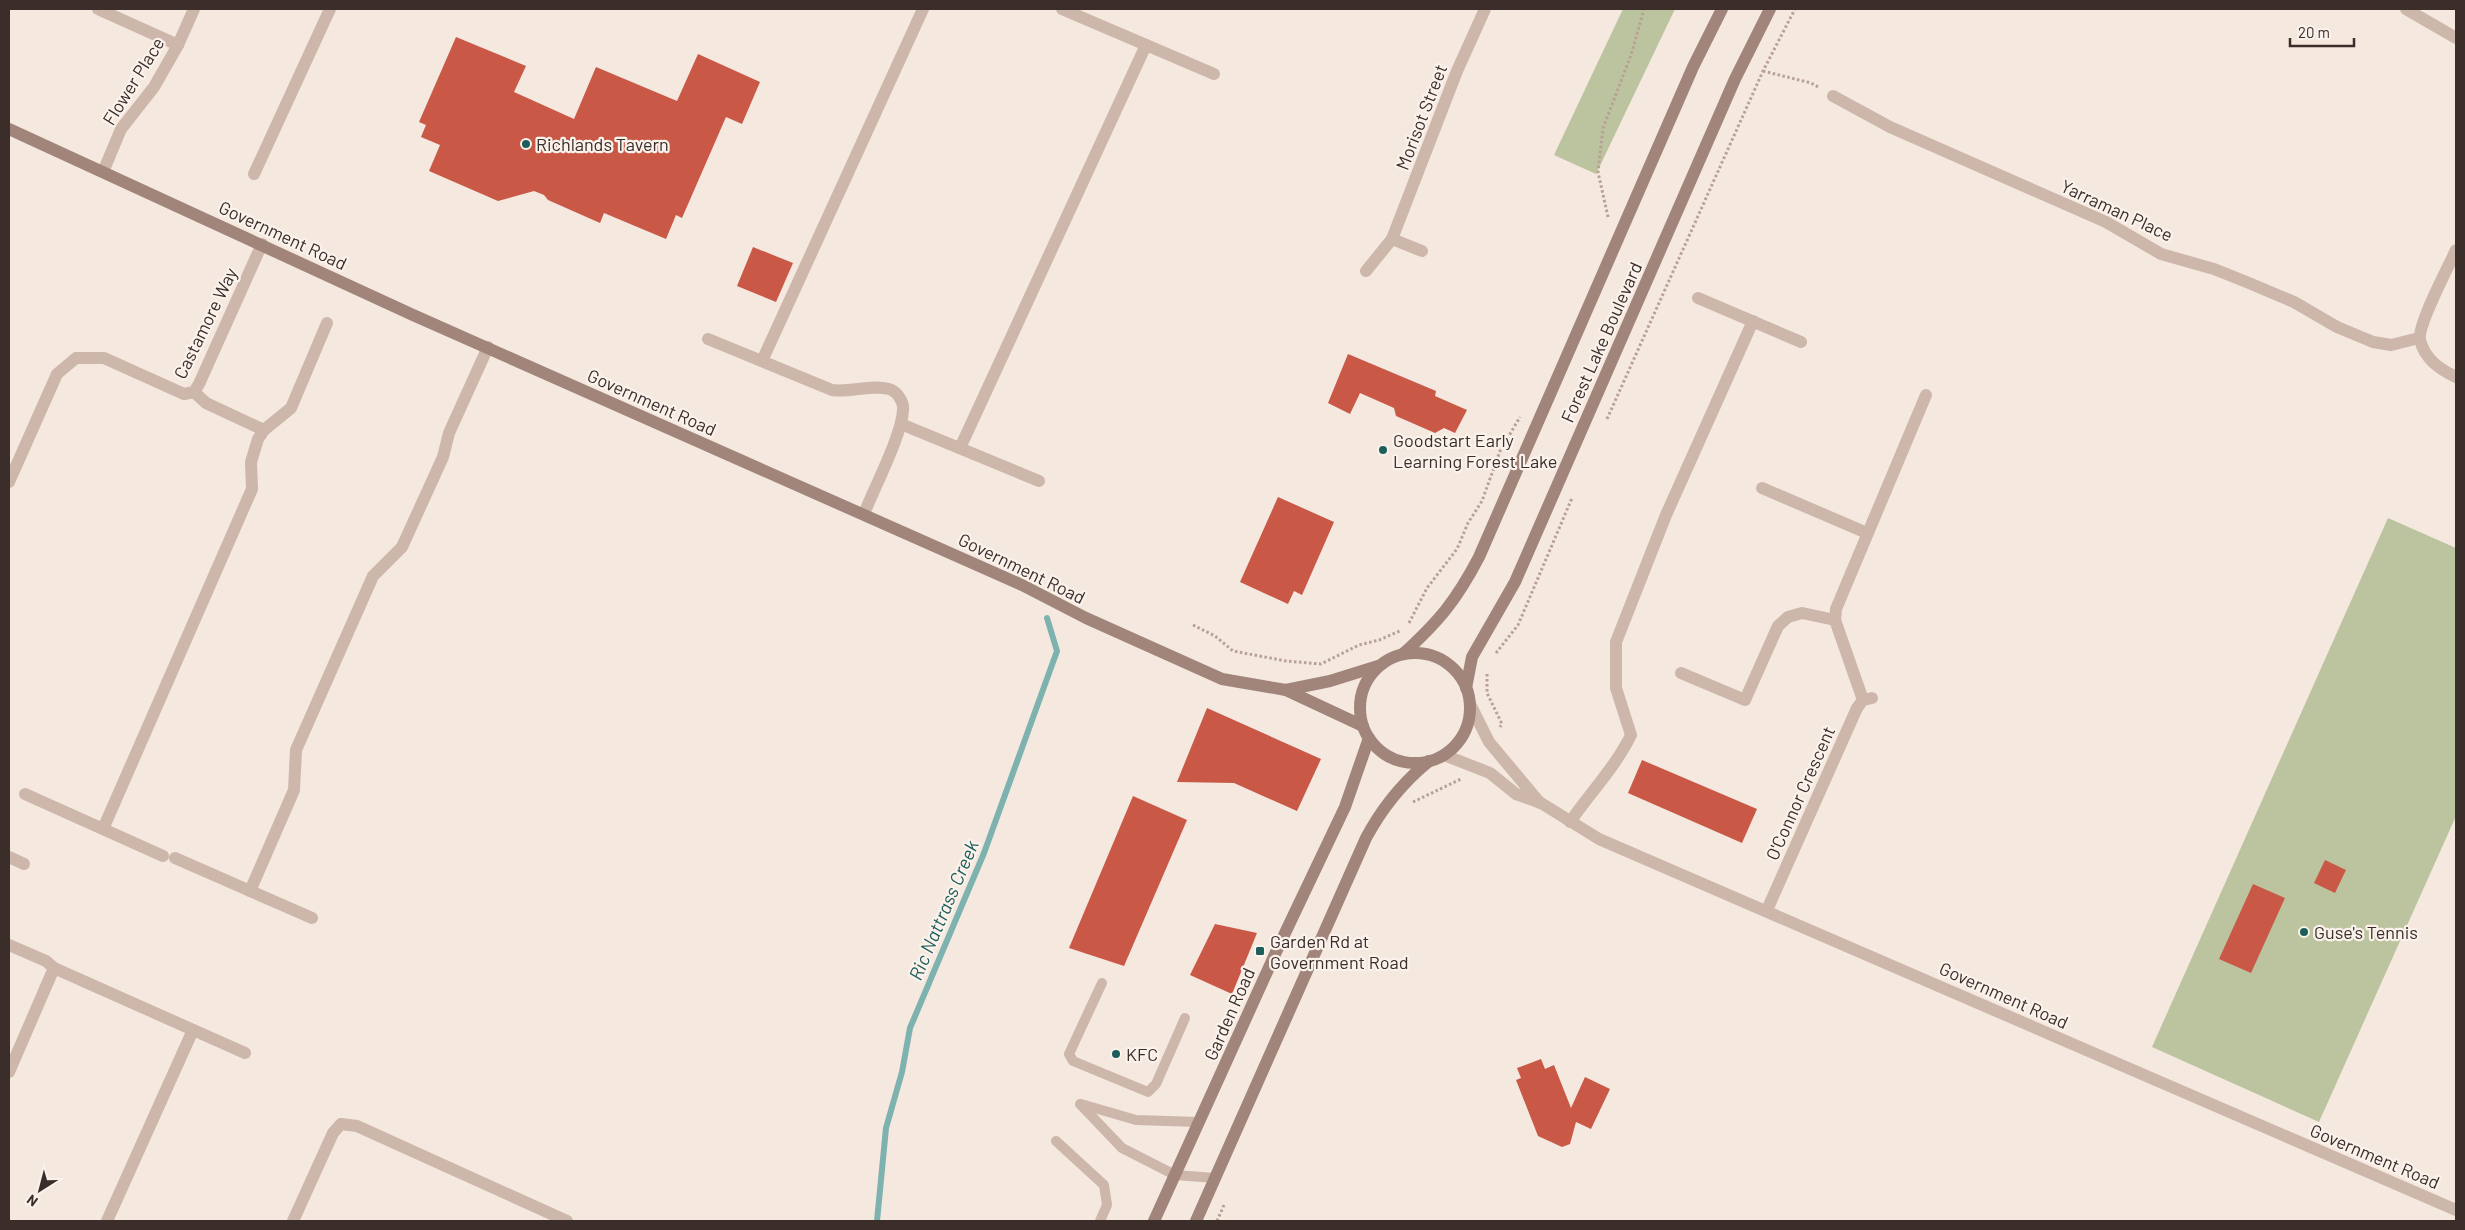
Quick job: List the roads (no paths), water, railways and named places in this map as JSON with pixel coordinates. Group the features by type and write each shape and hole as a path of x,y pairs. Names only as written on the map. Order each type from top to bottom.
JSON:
{"main road":[{"name":"Forest Lake Boulevard","path":"1403,654 1437,622 1461,592 1479,557 1693,67 1722,9"},
{"name":"Forest Lake Boulevard","path":"1466,688 1472,657 1484,631 1515,582 1735,79 1770,9"},
{"name":"Government Road","path":"9,129 488,348 1022,585 1086,618 1222,678 1286,690 1363,726"},
{"path":"1419,653 1434,656 1448,664 1459,674 1466,688 1470,704 1469,719 1464,733 1456,745 1444,755 1428,761 1412,763 1395,759 1380,751 1369,738 1363,726 1360,709 1362,693 1368,678 1379,666 1390,658 1403,654 1419,653"},
{"name":"Government Road","path":"1286,690 1330,681 1379,666"},
{"name":"Garden Road","path":"1154,1221 1276,952 1345,808 1369,738"},
{"path":"1196,1221 1366,838 1376,820 1399,788 1428,761"}],"street":[{"path":"98,9 178,45"},
{"name":"Flower Place","path":"103,172 122,128 154,87 178,45 194,9"},
{"path":"254,174 330,9"},
{"path":"762,361 923,9"},
{"path":"1062,9 1214,74"},
{"name":"Morisot Street","path":"1366,271 1392,239 1457,71 1485,9"},
{"path":"2406,9 2456,38"},
{"path":"960,448 1146,45"},
{"name":"Yarraman Place","path":"1833,96 1890,127 2106,222 2161,254 2214,269 2249,282 2294,302 2337,327 2372,342 2391,345 2420,338"},
{"path":"1392,239 1422,251"},
{"name":"Castamore Way","path":"9,482 57,374 76,358 104,358 184,394 194,392 262,244"},
{"path":"2456,250 2424,319 2420,338 2428,356 2439,369 2456,377"},
{"path":"1698,298 1801,342"},
{"path":"1570,822 1594,788 1623,753 1631,735 1616,688 1616,642 1666,515 1753,321"},
{"path":"102,829 252,489 251,462 258,439 264,430 291,408 327,323"},
{"path":"708,338 832,390 844,392 881,388 891,389 898,396 904,407 901,424 864,514"},
{"path":"250,891 294,790 296,750 373,576 402,547 444,457 449,433 488,348"},
{"path":"194,392 206,403 264,430"},
{"path":"1681,673 1745,700 1778,626 1788,616 1802,613 1835,620 1836,609 1926,396"},
{"path":"901,424 1039,482"},
{"path":"1762,488 1867,533"},
{"name":"O'Connor Crescent","path":"1767,910 1857,708 1867,699 1835,620"},
{"name":"Government Road","path":"1470,704 1489,742 1541,803"},
{"name":"Government Road","path":"1444,755 1490,773 1516,794 1541,803 1599,838 2456,1210"},
{"path":"25,794 102,829 312,918"},
{"path":"9,857 24,864"},
{"path":"9,945 46,961 54,968 245,1054"},
{"path":"9,1072 54,968"},
{"path":"107,1221 194,1030"},
{"path":"293,1221 332,1133 341,1124 357,1126 567,1221"}],"lane":[{"path":"1102,983 1069,1054 1073,1061 1148,1092 1156,1084 1185,1018"},
{"path":"1199,1122 1136,1120 1080,1104 1122,1148 1175,1175 1215,1178"},
{"path":"1056,1140 1104,1185 1107,1205 1100,1221"}],"waterway":[{"name":"Ric Nattrass Creek","path":"877,1221 886,1128 902,1072 910,1028 984,853 1057,651 1047,618"}],"place":[{"name":"Richlands Tavern","path":"526,144"},
{"name":"Goodstart Early Learning Forest Lake","path":"1383,450"},
{"name":"Guse's Tennis","path":"2304,932"},
{"name":"Garden Rd at Government Road","path":"1260,951"},
{"name":"KFC","path":"1116,1054"}]}
